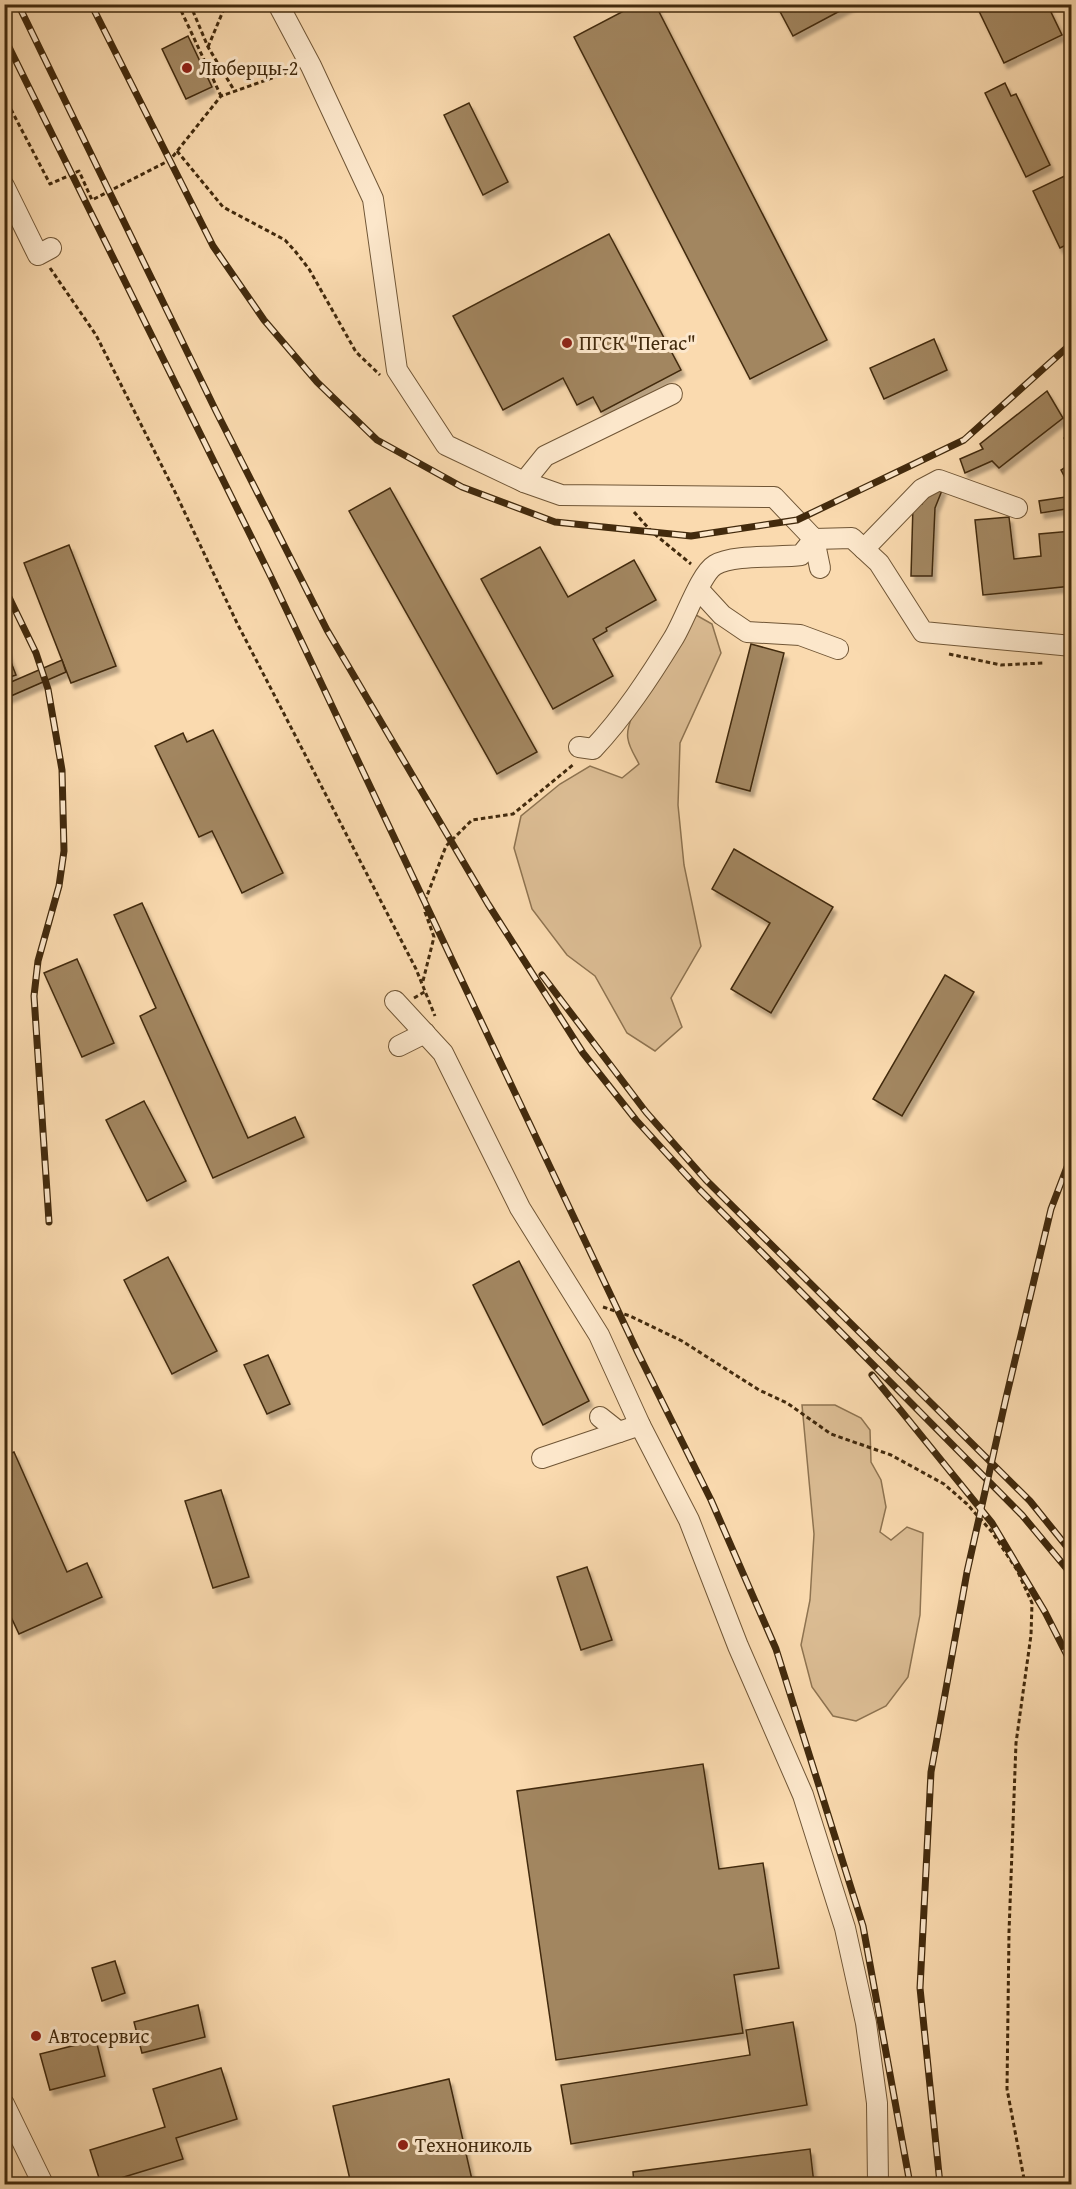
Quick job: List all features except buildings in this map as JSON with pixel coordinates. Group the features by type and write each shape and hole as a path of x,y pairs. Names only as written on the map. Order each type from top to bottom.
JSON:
{"street":[{"path":"278,4 373,199 397,370 446,445 524,482 561,495 774,497 814,539 820,568"},
{"path":"4,186 44,251"},
{"path":"524,482 545,456 672,394"},
{"path":"864,549 922,489 939,480 1017,508"},
{"path":"586,748 621,719 674,637 701,582 717,563 801,555 814,539 852,538 879,563 922,632 1071,646"},
{"path":"701,582 722,615 747,632 800,635 838,648"},
{"path":"395,1001 431,1028 520,1208 599,1335 640,1425 689,1520 738,1646 803,1795 834,1895 866,2024 877,2103 878,2184"},
{"path":"399,1046 431,1028"},
{"path":"600,1416 619,1432"},
{"path":"542,1458 640,1425"},
{"path":"4,2104 43,2184"}],"path":[{"path":"178,4 221,96"},
{"path":"190,4 208,47 234,90"},
{"path":"208,47 226,4"},
{"path":"4,96 50,184 79,171 92,200 170,160 221,96 310,66"},
{"path":"177,152 224,207 285,240 295,251 309,269 356,352 390,388 403,380"},
{"path":"44,251 96,335 176,494 237,623 422,982 431,1028"},
{"path":"619,495 701,582"},
{"path":"422,982 434,937 425,912 425,901 446,846 472,820 513,814 586,748"},
{"path":"583,1310 599,1305 630,1316 682,1341 759,1390 787,1403 831,1434 891,1455 944,1484 967,1504 992,1532 1017,1570 1032,1603 1032,1613 1016,1743 1009,1932 1007,2089 1025,2184"}],"shaded area":[{"path":"696,615 712,624 721,653 680,743 678,805 684,865 701,946 671,998 682,1027 655,1051 627,1033 595,976 567,955 532,909 514,848 521,816 560,784 590,766 622,778 639,764 628,739 634,712 654,676"},
{"path":"802,1405 835,1405 861,1418 870,1430 871,1462 881,1480 886,1507 880,1532 891,1540 907,1527 923,1533 920,1615 908,1677 886,1706 856,1721 833,1716 812,1687 801,1645 810,1600 814,1534"}],"railway":[{"path":"18,4 216,411 327,630 488,904 583,1053 636,1120 699,1189 1022,1515 1072,1575"},
{"path":"91,4 213,246 264,320 317,382 377,440 462,487 555,522 691,536 797,520 964,440 1072,343"},
{"path":"4,37 271,577 638,1353 711,1500 776,1649 863,1926 910,2184"},
{"path":"4,587 36,653 48,689 62,770 64,851 59,886 38,961 34,996 49,1222"},
{"path":"542,975 646,1112 706,1180 1030,1501 1072,1553"},
{"path":"940,2184 920,1988 931,1772 967,1572 1006,1398 1051,1209 1072,1154"},
{"path":"872,1375 992,1523 1045,1612 1072,1665"}],"place":[{"name":"Люберцы-2","path":"187,68"},
{"name":"ПГСК \"Пегас\"","path":"567,343"},
{"name":"Автосервис","path":"36,2036"},
{"name":"Технониколь","path":"403,2145"}]}
